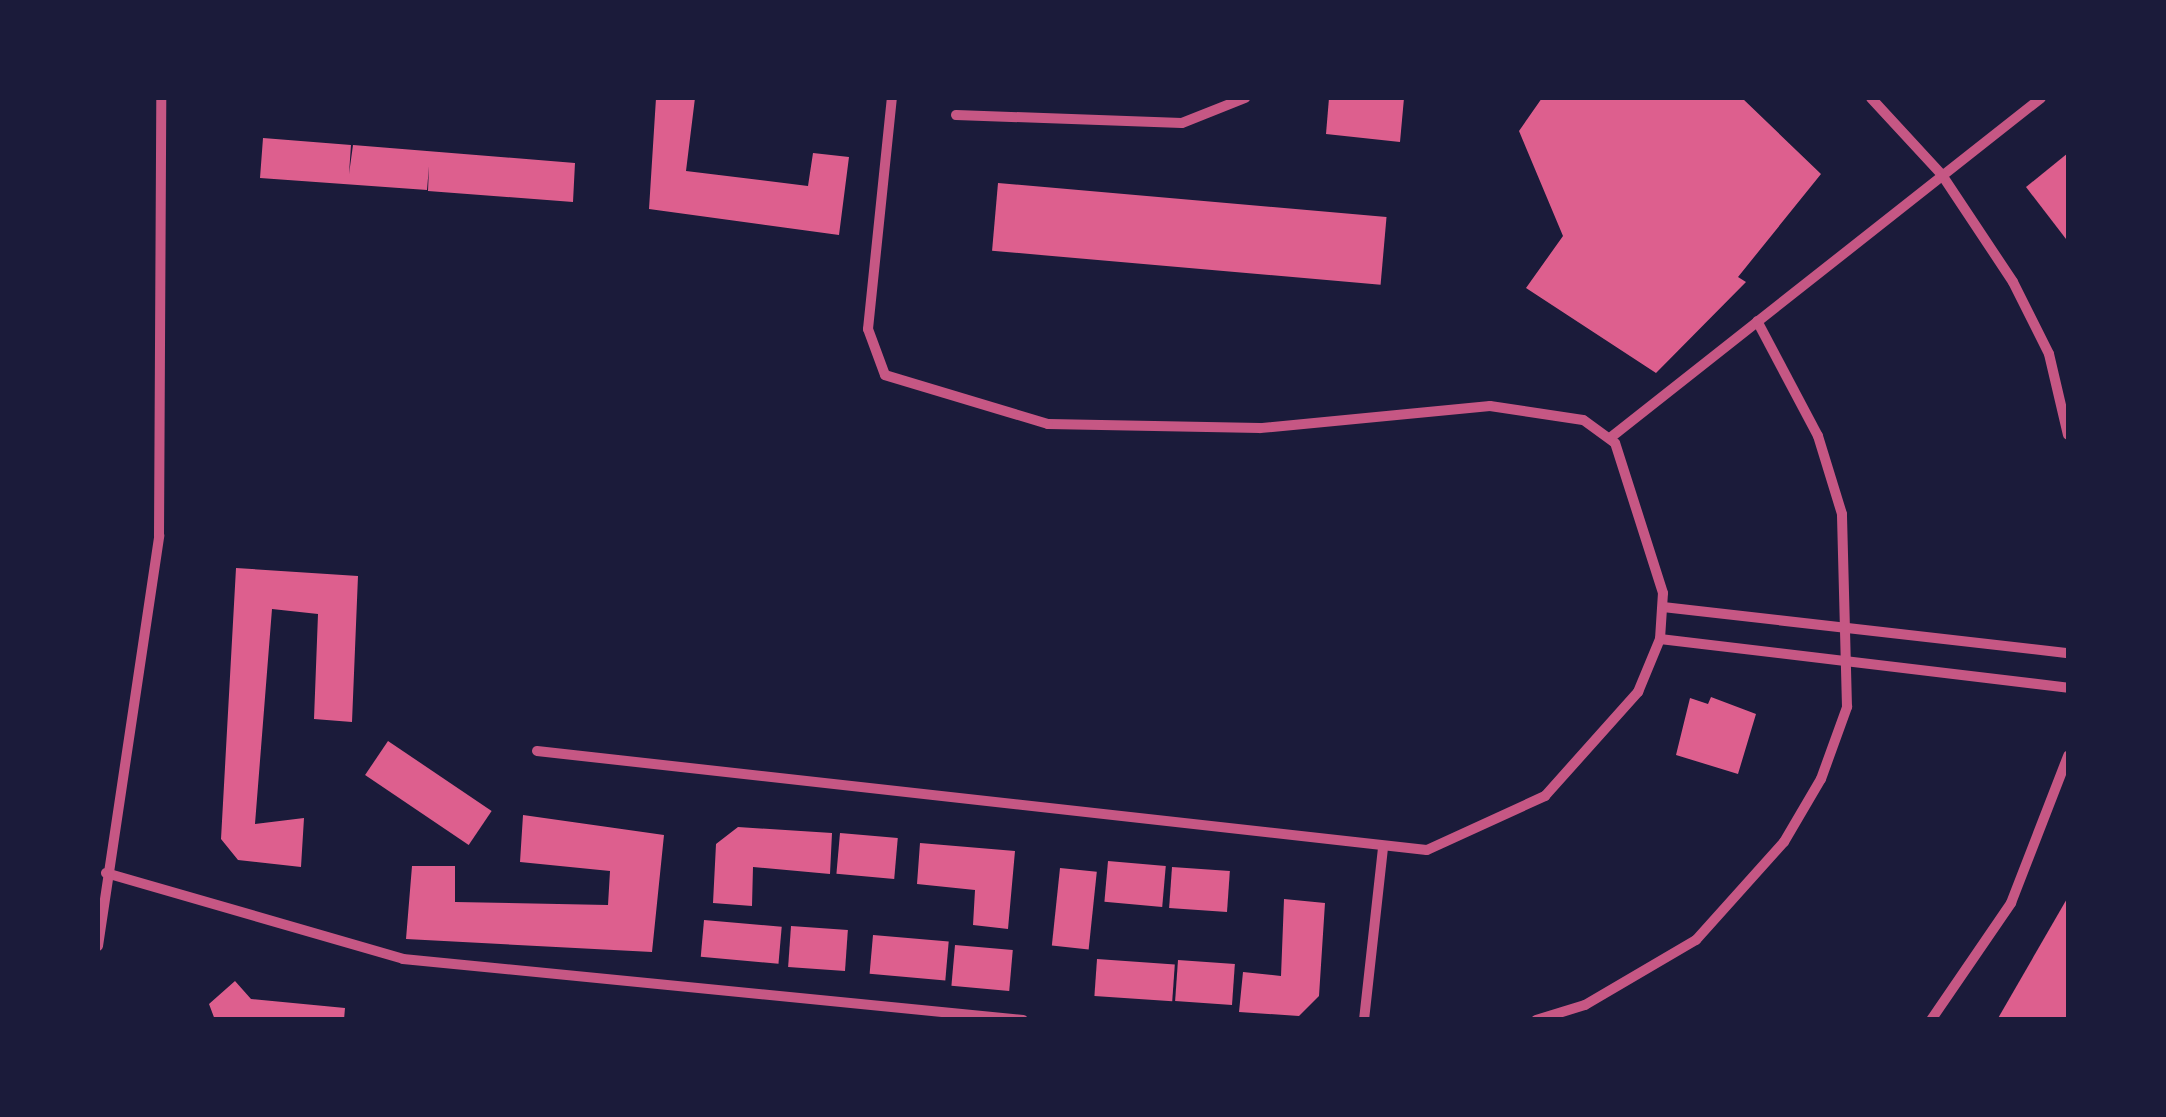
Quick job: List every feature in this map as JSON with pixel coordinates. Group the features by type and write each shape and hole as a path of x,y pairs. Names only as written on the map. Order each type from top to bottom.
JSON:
{"street":[{"path":"98,946 159,536 161,98"},
{"path":"537,752 1426,850 1468,839 1546,796 1638,692 1660,639 1663,607 1610,438 1544,409 1490,406 1260,428 1048,424 906,388 884,375 868,344 892,98"},
{"path":"956,115 1182,123 1245,98"},
{"path":"1871,98 1942,175 2049,354 2068,435"},
{"path":"1610,438 2041,98"},
{"path":"1536,1020 1646,974 1737,899 1821,778 1847,707 1850,628 1837,498 1811,421 1758,321"},
{"path":"1663,607 2068,653"},
{"path":"1660,639 2068,688"},
{"path":"1931,1020 2010,903 2068,756"},
{"path":"1364,1020 1382,847"},
{"path":"106,873 404,959 1023,1020"}],"building":[{"path":"656,98 695,98 686,171 808,186 813,153 849,157 839,235 649,209"},
{"path":"1329,98 1404,98 1400,142 1326,134"},
{"path":"1542,98 1742,98 1821,174 1738,277 1746,282 1656,373 1526,288 1563,236 1519,131"},
{"path":"263,138 351,145 349,174 353,145 575,163 573,202 428,191 429,166 427,190 260,178"},
{"path":"2068,153 2068,237 2066,239 2026,187"},
{"path":"998,183 1387,217 1381,285 992,251"},
{"path":"236,568 358,576 352,722 314,719 318,614 272,609 255,824 304,818 301,867 238,860 221,839"},
{"path":"1711,697 1756,714 1738,774 1676,755 1690,698 1708,704"},
{"path":"388,741 492,811 469,845 365,775"},
{"path":"523,815 664,835 652,952 406,939 412,866 455,866 455,902 608,905 610,871 520,862"},
{"path":"738,827 832,833 830,874 753,867 752,906 713,903 716,844"},
{"path":"840,833 898,838 894,879 836,874"},
{"path":"920,843 1015,851 1008,929 973,925 975,890 917,884"},
{"path":"1108,861 1166,866 1162,907 1104,902"},
{"path":"1172,867 1230,871 1227,912 1169,908"},
{"path":"1060,868 1097,872 1089,949 1052,946"},
{"path":"2068,897 2068,1020 1997,1020"},
{"path":"1284,899 1325,903 1319,996 1299,1016 1239,1012 1243,972 1281,976"},
{"path":"704,920 782,927 778,964 701,957"},
{"path":"791,926 848,930 845,971 788,967"},
{"path":"873,935 949,942 945,980 870,974"},
{"path":"955,945 1013,950 1009,991 951,986"},
{"path":"1097,959 1175,964 1172,1001 1094,996"},
{"path":"1178,960 1235,964 1232,1005 1175,1001"},
{"path":"235,981 251,999 345,1008 344,1020 215,1020 209,1004"}]}
